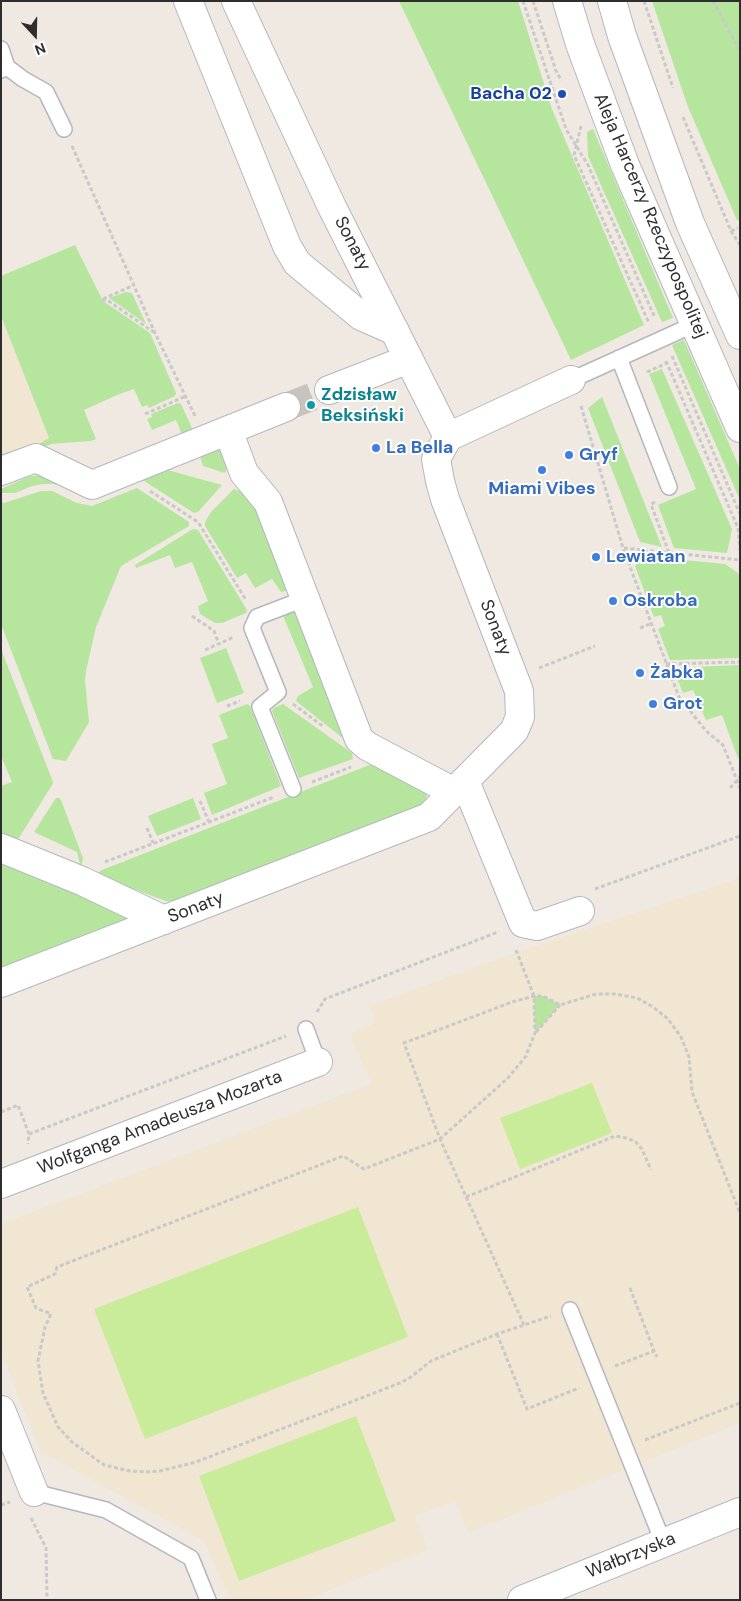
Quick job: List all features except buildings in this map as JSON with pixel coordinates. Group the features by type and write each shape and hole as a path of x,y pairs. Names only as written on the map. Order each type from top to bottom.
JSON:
{"street":[{"path":"188,1 286,246 297,263 360,316 395,331"},
{"name":"Sonaty","path":"1,983 429,817 514,731 520,717 519,691 442,490 436,459 448,437 332,207 236,1"},
{"name":"Aleja Harcerzy Rzeczypospolitej","path":"567,1 580,44 625,165 740,428"},
{"name":"Aleja Harcerzy Rzeczypospolitej","path":"612,1 622,36 690,222 740,335"},
{"path":"329,390 409,359"},
{"path":"448,437 571,380"},
{"path":"1,471 36,458 92,485 286,407"},
{"path":"217,434 244,473 268,502 359,739 385,756 460,787 523,923 537,926 587,900"},
{"path":"1,848 82,881 164,920"},
{"name":"Wolfganga Amadeusza Mozarta","path":"1,1184 318,1062"},
{"path":"1,1410 31,1503"},
{"name":"Wałbrzyska","path":"522,1600 740,1512"}],"lane":[{"path":"1,50 4,68 46,92 64,129"},
{"path":"571,380 695,324"},
{"path":"619,358 669,487"},
{"path":"293,789 260,707 278,692 254,623 304,599"},
{"path":"306,1029 318,1062"},
{"path":"570,1310 664,1542"},
{"path":"31,1503 106,1510 191,1558 208,1600"}],"path":[{"path":"523,1 566,129 588,165 660,339 738,528 740,550"},
{"path":"533,1 557,74 564,83"},
{"path":"644,1 673,90"},
{"path":"713,1 740,51"},
{"path":"683,116 731,231 740,244"},
{"path":"582,121 574,156 740,514"},
{"path":"64,129 155,333 186,396 217,434"},
{"path":"731,231 739,228"},
{"path":"134,285 102,300 107,300 155,333"},
{"path":"571,380 580,400 623,548 678,697 706,731 723,744 739,786 730,788 740,777"},
{"path":"145,414 186,396"},
{"path":"122,474 198,522 254,623 219,644 205,650"},
{"path":"669,487 672,494 651,504 669,553"},
{"path":"623,548 740,560"},
{"path":"192,616 214,631 219,644"},
{"path":"640,628 650,624"},
{"path":"514,678 595,646"},
{"path":"666,664 740,662"},
{"path":"82,881 90,867 293,789 385,756"},
{"path":"200,800 209,822"},
{"path":"147,828 153,843"},
{"path":"587,900 740,836"},
{"path":"325,999 523,923"},
{"path":"518,953 534,996 535,1033"},
{"path":"570,1310 497,1334 431,1361 400,1383 196,1462 160,1471 146,1472 130,1471 104,1465 72,1442 58,1427 43,1393 38,1361 44,1327 51,1314 36,1308 27,1287 55,1274 56,1267 343,1156 364,1169 440,1139 509,1077 526,1056 535,1033 560,1005 596,994 615,994 637,998 653,1007 668,1019 681,1037 689,1057 692,1092 740,1213"},
{"path":"524,1325 440,1139 404,1043 512,1002 534,996 543,996 560,1005"},
{"path":"1,1112 18,1105 29,1134 306,1029"},
{"path":"466,1196 614,1136 635,1141 642,1149 651,1170"},
{"path":"630,1288 657,1357"},
{"path":"497,1334 527,1409 610,1376 613,1367 654,1351"},
{"path":"625,1448 740,1403"},
{"path":"1,1501 3,1504 1,1505"},
{"path":"31,1503 46,1548 47,1600"}],"shaded area":[{"path":"1,316 49,438 16,458 1,464"},
{"path":"740,878 740,1423 468,1533 455,1501 415,1516 428,1550 305,1600 231,1600 204,1541 41,1452 1,1352 1,1224 371,1084 350,1033 375,1023 369,1006 503,957"}],"green space":[{"path":"399,1 518,1 552,109 644,325 571,360"},
{"path":"652,1 740,1 740,221 737,220 688,107"},
{"path":"593,129 673,318 662,322 588,156 587,132"},
{"path":"75,245 103,301 150,333 176,393 175,396 149,408 147,405 142,407 134,389 117,395 84,410 96,439 51,444 16,458 49,438 1,316 1,276"},
{"path":"126,292 132,293 146,324 109,298"},
{"path":"684,340 740,469 740,500 672,345"},
{"path":"662,369 732,529 727,553 674,548 658,505 696,489 649,374"},
{"path":"602,397 662,547 640,542 588,408"},
{"path":"178,403 181,404 192,428 191,434 184,439 176,420 152,430 147,419 152,417 151,414"},
{"path":"225,442 228,466 225,473 203,466 199,453"},
{"path":"160,468 222,485 198,512 194,513 138,477"},
{"path":"39,475 124,482 129,485 92,499 53,484 32,486 15,493 1,493 1,489 28,477"},
{"path":"137,488 189,522 189,526 121,566 96,627 86,671 85,680 89,722 66,761 53,759 1,624 1,502 4,503 41,491 52,491 77,503 92,506"},
{"path":"234,489 252,496 289,590 281,592 272,579 255,588 246,573 237,578 205,526 205,522 211,512"},
{"path":"193,529 198,530 247,610 246,613 222,623 215,623 200,614 198,606 208,601 192,562 175,568 170,555 136,568 135,565"},
{"path":"643,556 725,564 738,573 740,576 740,658 670,660 658,629 665,626 661,615 654,617 635,566"},
{"path":"299,612 359,751 296,701 298,696 313,687 284,618 284,615"},
{"path":"226,648 244,693 217,703 200,658"},
{"path":"1,649 53,782 17,841 1,836 1,786 12,782 1,756"},
{"path":"740,665 740,758 738,758 722,715 706,720 693,690 683,693 673,668"},
{"path":"247,704 250,706 281,786 212,815 204,793 227,784 212,744 228,738 219,715"},
{"path":"283,704 352,753 353,759 299,778 272,711"},
{"path":"372,764 427,794 425,805 181,903 166,901 95,875 102,870"},
{"path":"56,798 61,800 83,858 81,869 77,852 34,832"},
{"path":"193,798 201,819 157,836 148,816"},
{"path":"1,859 69,886 127,917 125,922 1,975"},
{"path":"534,996 543,996 560,1005 535,1033"},
{"path":"592,1083 612,1133 520,1169 500,1118"},
{"path":"358,1207 408,1337 145,1439 94,1309"},
{"path":"356,1416 396,1521 239,1581 199,1476"}],"tunnel":[{"path":"286,407 329,390"}],"place":[{"name":"Bacha 02","path":"562,94"},
{"name":"Zdzisław Beksiński","path":"311,405"},
{"name":"La Bella","path":"376,448"},
{"name":"Gryf","path":"569,455"},
{"name":"Miami Vibes","path":"542,470"},
{"name":"Lewiatan","path":"596,557"},
{"name":"Oskroba","path":"613,601"},
{"name":"Żabka","path":"640,673"},
{"name":"Grot","path":"653,704"}]}
